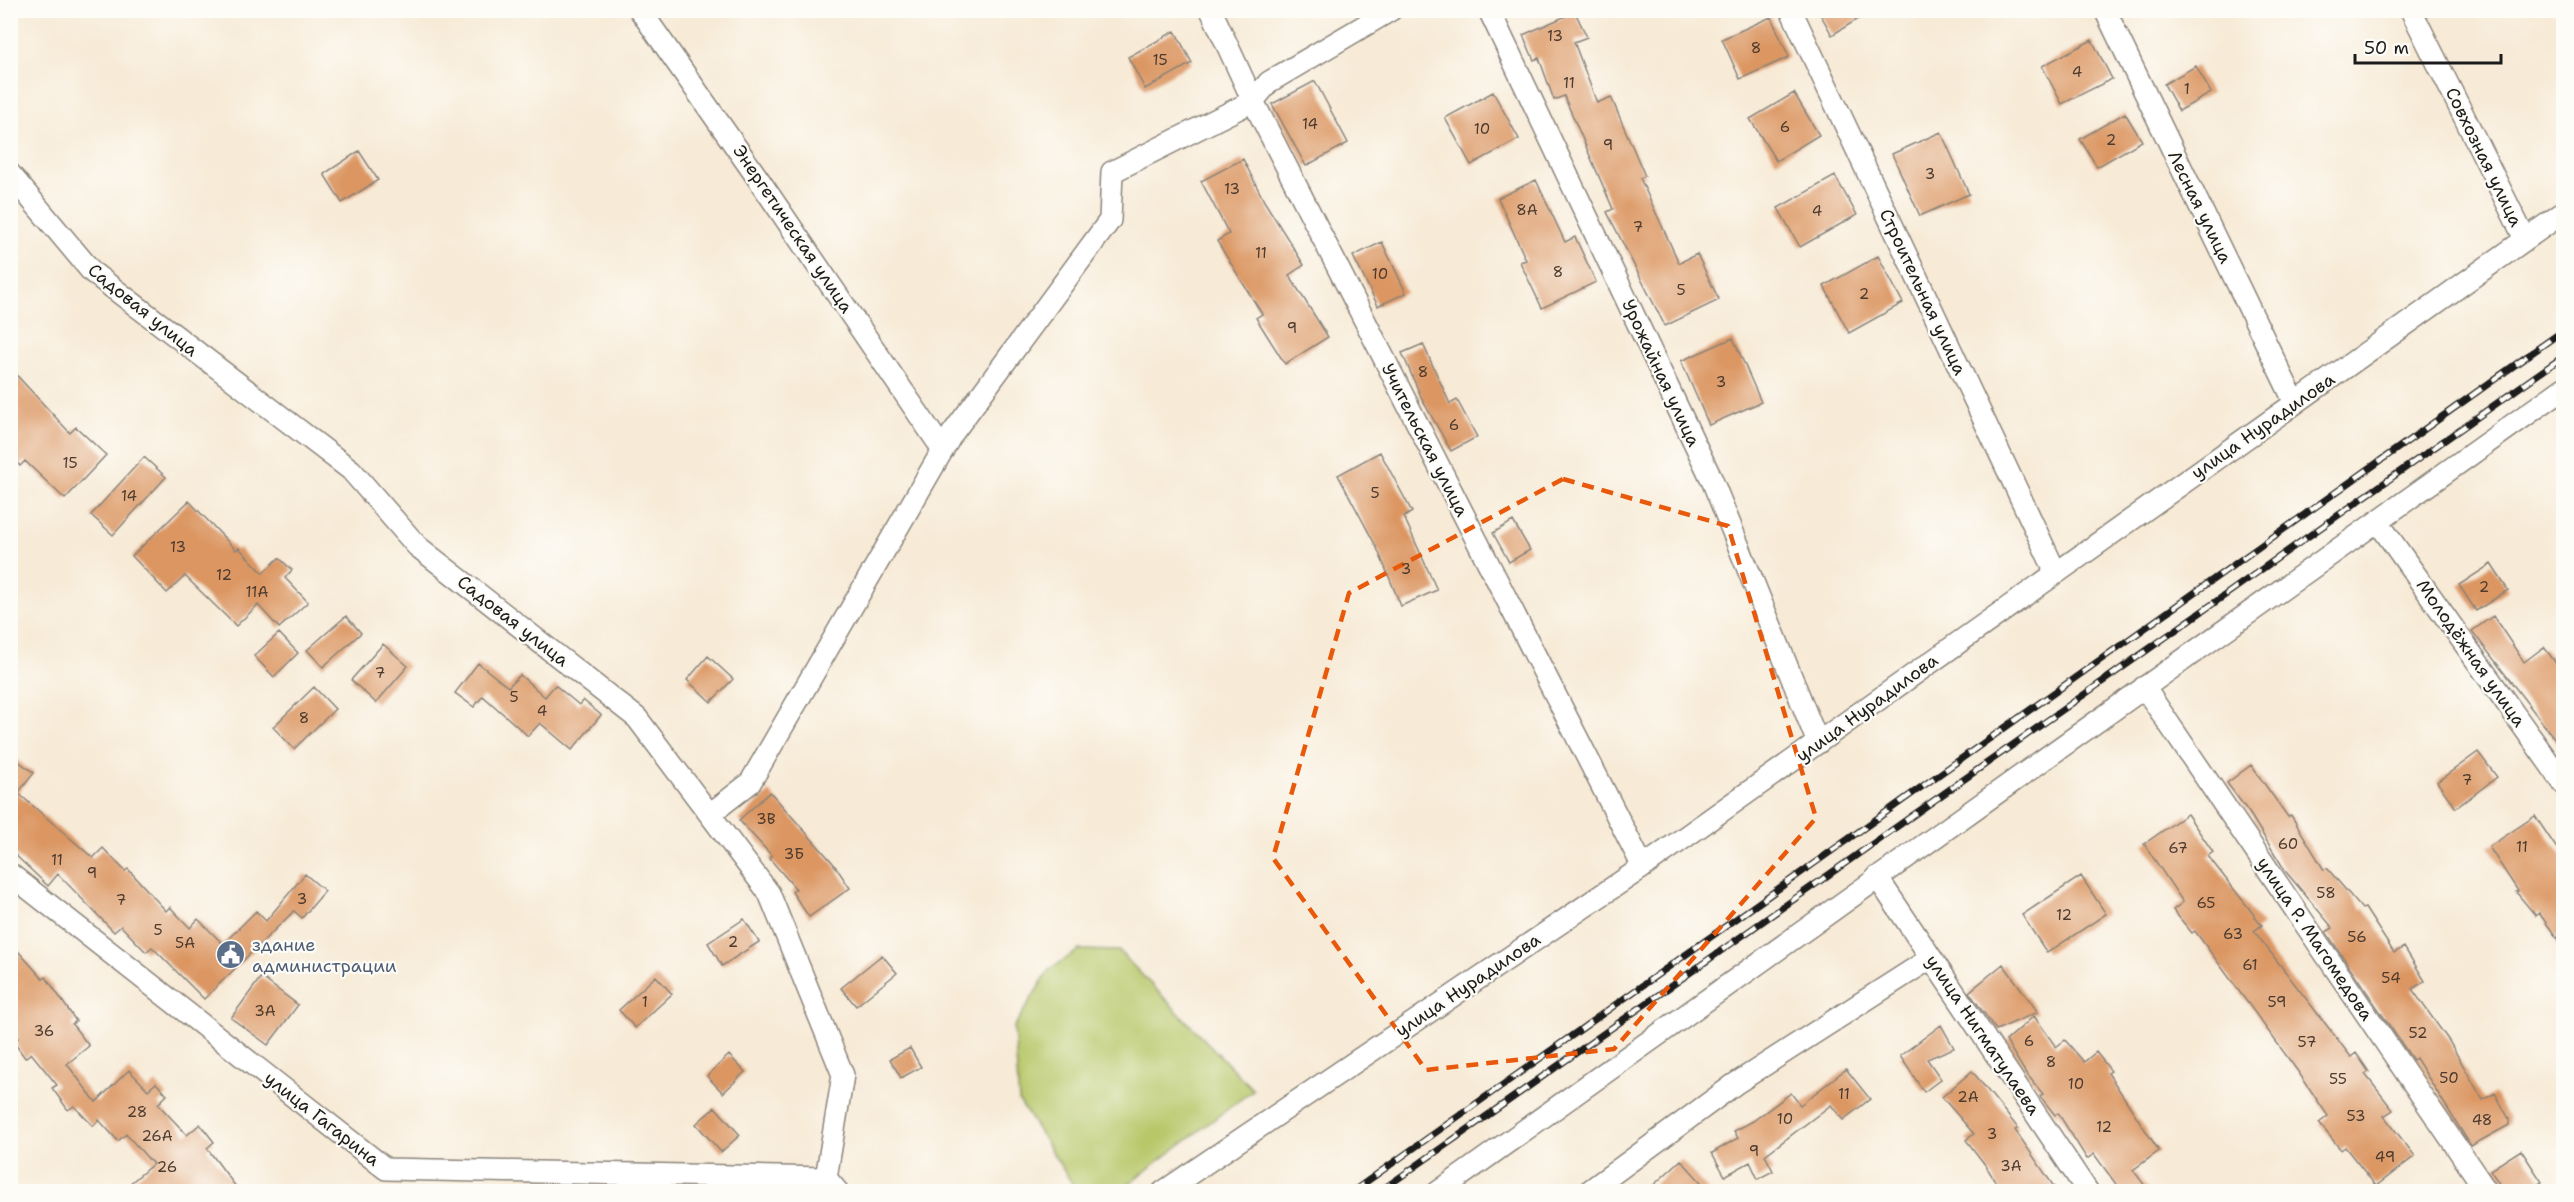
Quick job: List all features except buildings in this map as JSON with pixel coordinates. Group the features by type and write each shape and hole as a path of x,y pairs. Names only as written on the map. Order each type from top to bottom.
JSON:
{"street":[{"name":"Энергетическая улица","path":"640,10 943,450"},
{"name":"Учительская улица","path":"1211,10 1253,101 1643,867"},
{"path":"710,814 750,783 943,450 1110,220 1112,172 1253,101 1269,82 1391,10"},
{"name":"Урожайная улица","path":"1489,10 1712,480 1818,743"},
{"name":"Строительная улица","path":"1791,10 2055,573"},
{"name":"Лесная улица","path":"2105,10 2295,403"},
{"name":"Совхозная улица","path":"2411,10 2525,239"},
{"name":"Садовая улица","path":"10,174 92,272 351,470 417,546 637,718 769,893 843,1075 832,1184"},
{"name":"улица Нурадилова","path":"1162,1191 1643,867 2564,212"},
{"path":"1438,1191 1460,1185 1877,878 2564,388"},
{"name":"Молодёжная улица","path":"2378,522 2564,784"},
{"name":"улица Р. Магомедова","path":"2144,687 2487,1191"},
{"name":"улица Гагарина","path":"10,874 386,1169 832,1184"},
{"name":"улица Нигматулаева","path":"1877,878 2088,1191"},
{"path":"1588,1191 1735,1084 1931,958"}],"highlighted area":[{"path":"1563,479 1728,526 1816,818 1614,1049 1426,1070 1273,858 1349,593"}],"green space":[{"path":"1079,950 1119,951 1253,1090 1119,1191 1077,1191 1019,1101 1014,1027 1049,970"}],"railway":[{"path":"1352,1192 2564,330"},
{"path":"1379,1192 2564,356"}],"place":[{"name":"здание администрации","path":"231,955"}]}
